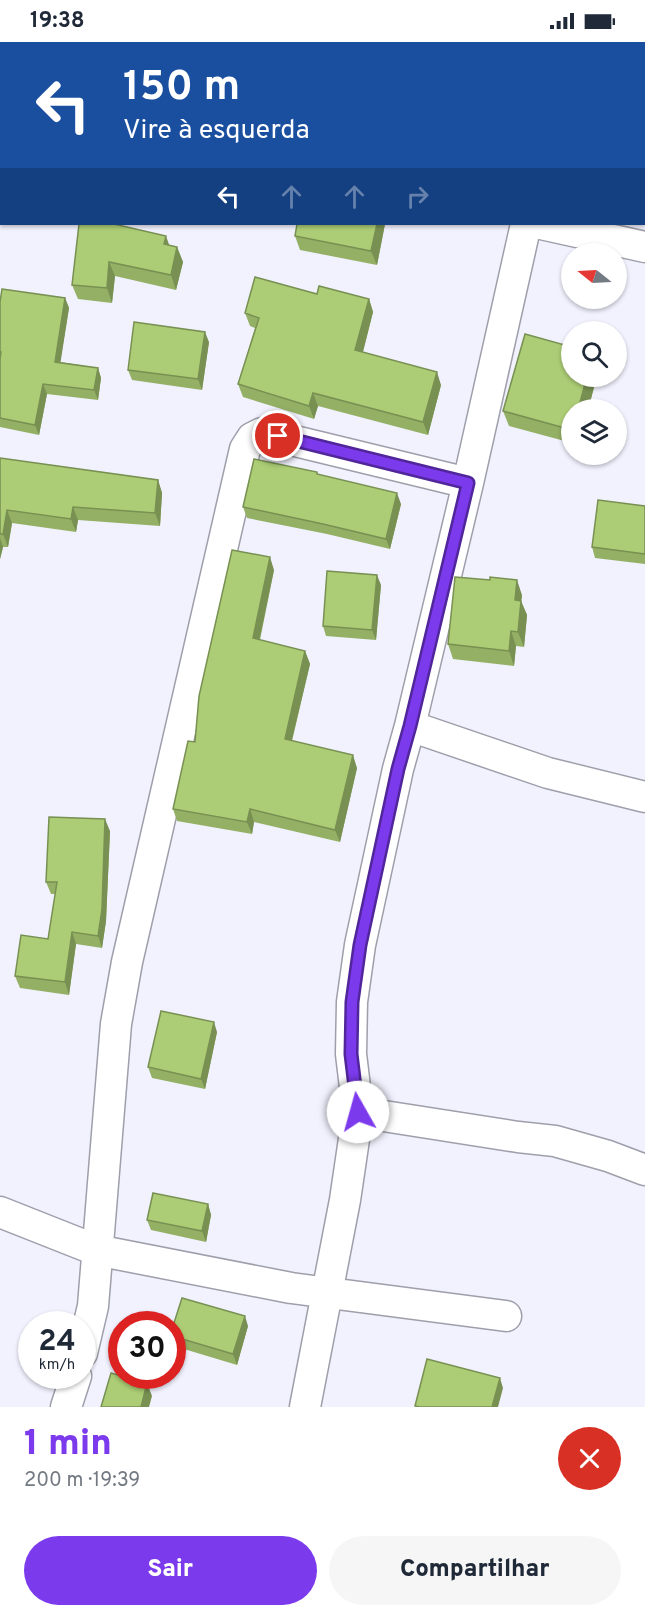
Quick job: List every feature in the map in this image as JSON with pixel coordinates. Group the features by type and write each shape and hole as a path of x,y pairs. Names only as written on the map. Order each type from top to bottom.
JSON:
{"street":[{"path":"305,1407 345,1200 358,1112 351,1054 352,1002 363,933 398,769 468,483 526,225"},
{"path":"546,225 645,247"},
{"path":"92,1311 116,1024 127,962 245,449 252,438 262,433 468,483"},
{"path":"410,726 548,773 645,797"},
{"path":"358,1112 555,1141 608,1156 645,1170"},
{"path":"0,1212 96,1250 291,1288 506,1316"},
{"path":"66,1407 72,1389"}],"building":[{"path":"79,225 118,225 166,236 164,244 177,247 171,275 109,262 107,288 72,285"},
{"path":"297,225 377,225 371,251 295,236"},
{"path":"255,277 317,294 319,286 369,299 355,350 437,372 423,422 313,393 309,406 238,384 259,318 245,313"},
{"path":"2,289 65,298 55,362 98,368 94,390 43,384 35,425 0,418"},
{"path":"134,322 205,332 198,379 128,370"},
{"path":"525,334 561,344 561,387 584,387 581,399 561,399 561,427 503,411"},
{"path":"0,458 158,480 155,513 73,507 71,519 7,510 3,534 0,534"},
{"path":"254,459 317,472 317,474 397,493 386,539 243,507"},
{"path":"598,500 645,506 645,554 592,547"},
{"path":"232,550 270,557 253,638 305,651 285,739 353,755 335,830 250,809 247,822 173,809 188,741 195,742 199,696"},
{"path":"327,571 377,575 372,630 323,626"},
{"path":"455,577 517,580 515,600 521,601 518,632 511,631 509,651 448,644"},
{"path":"49,817 105,819 102,909 98,936 72,932 65,982 15,976 21,935 48,939 57,882 46,882"},
{"path":"161,1011 214,1022 201,1079 148,1067"},
{"path":"153,1193 208,1204 202,1231 147,1220"},
{"path":"182,1298 245,1316 233,1354 186,1340 186,1311 178,1311"},
{"path":"427,1359 500,1378 492,1407 415,1406"},
{"path":"108,1383 108,1389 146,1389 141,1407 101,1407"}],"route":[{"path":"278,436 468,483 398,769 360,945 352,1002 351,1054 358,1112"}]}
